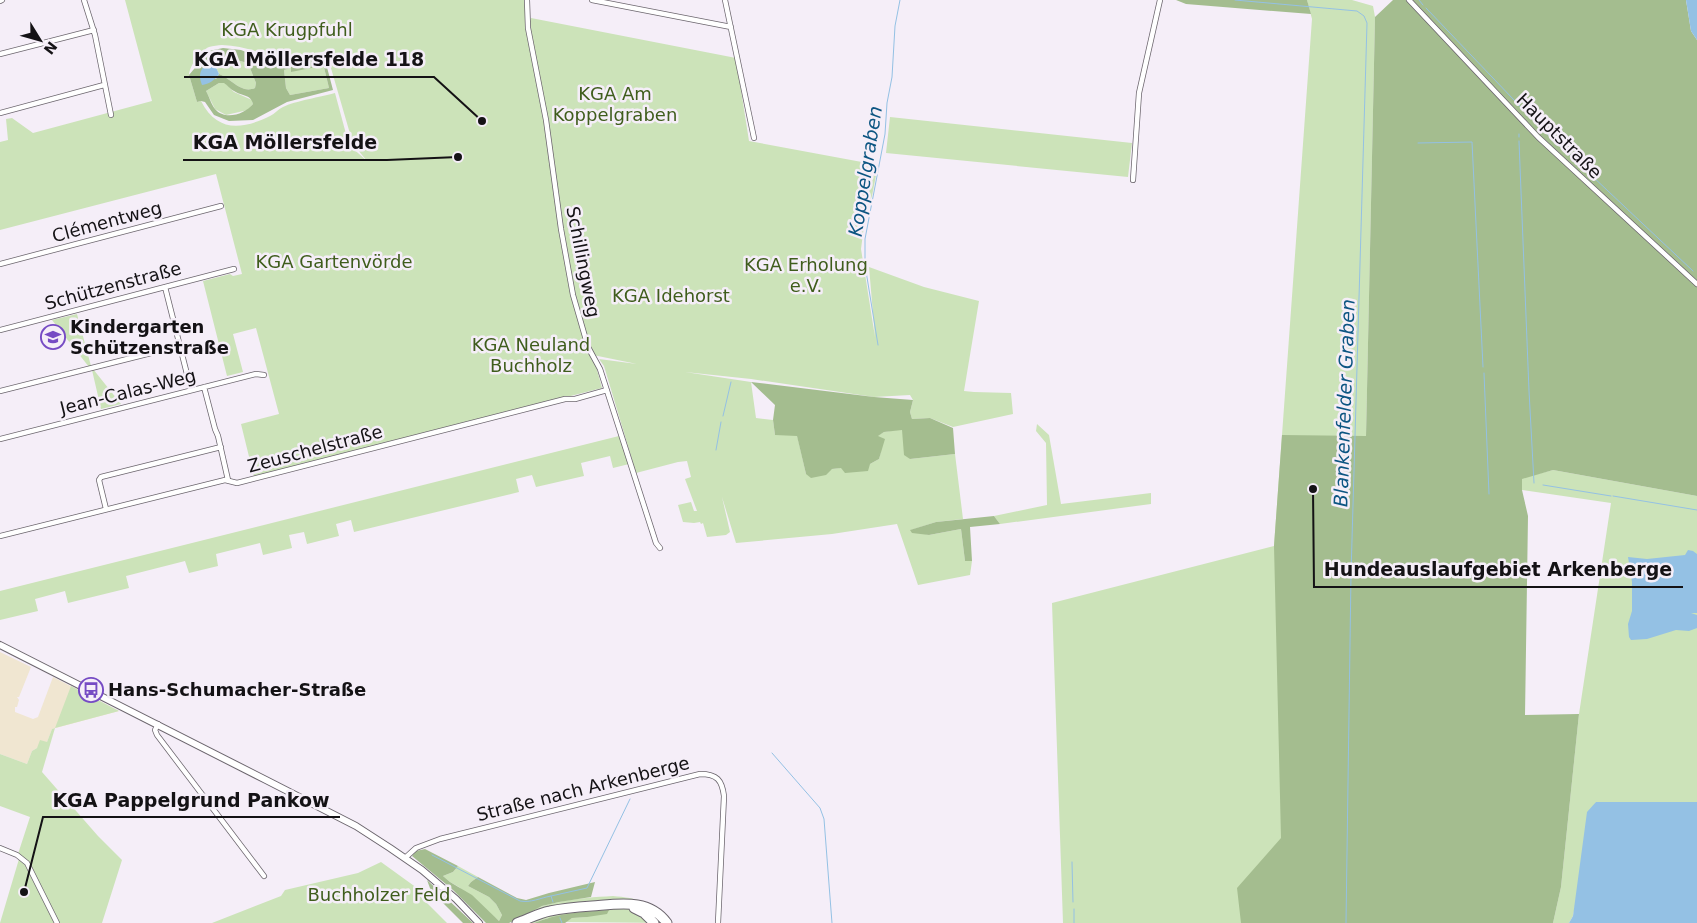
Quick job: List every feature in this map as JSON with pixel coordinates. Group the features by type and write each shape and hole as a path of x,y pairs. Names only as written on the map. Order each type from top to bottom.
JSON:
{"highway":[{"path":"517,923 550,911 567,908 631,903 648,908 660,915 667,923"},
{"path":"617,904 638,909 654,923"},
{"path":"522,923 531,918"}],"main road":[{"path":"0,642 363,831 405,858 447,891 479,923"}],"street":[{"path":"84,0 94,30 111,115"},
{"name":"Schillingweg","path":"528,0 528,28 546,120 561,229 573,295 588,347 600,369 656,543 660,548"},
{"path":"592,0 731,27"},
{"path":"725,0 754,138"},
{"path":"1133,180 1139,93 1160,0"},
{"name":"Hauptstraße","path":"1409,0 1538,137 1697,284"},
{"path":"0,54 94,30"},
{"path":"0,113 104,85"},
{"name":"Clémentweg","path":"0,264 221,206"},
{"name":"Schützenstraße","path":"0,330 234,270"},
{"path":"165,287 191,390"},
{"path":"0,391 179,346"},
{"name":"Jean-Calas-Weg","path":"0,439 256,374 264,375"},
{"path":"204,387 228,480"},
{"name":"Zeuschelstraße","path":"0,536 228,480 237,483 565,399 575,399 607,390"},
{"path":"106,509 99,480 101,477 221,447"},
{"path":"158,724 155,730 157,735 264,876"},
{"name":"Straße nach Arkenberge","path":"405,858 416,848 440,839 692,776 708,774 719,780 724,796 718,923"},
{"path":"0,848 17,855 27,863 57,923"}],"shaded area":[{"path":"0,652 31,667 19,697 17,697 19,700 17,707 15,707 15,712 33,719 38,717 53,677 119,711 52,729 47,742 32,751 27,764 0,754"}],"green space":[{"path":"125,0 525,0 528,27 531,18 736,58 749,141 878,165 872,196 866,210 861,249 875,337 869,267 924,287 979,301 964,391 1011,393 1013,414 953,427 930,418 912,419 910,412 913,400 910,395 874,397 751,379 685,372 751,382 756,418 773,420 775,435 797,435 806,474 870,464 879,459 881,451 877,436 884,432 902,429 910,459 955,454 963,519 936,522 911,530 929,535 961,529 965,561 972,561 970,575 918,585 897,524 832,534 736,543 722,497 730,532 726,535 707,537 703,523 683,522 678,505 691,502 694,511 697,511 685,479 691,477 687,461 636,473 604,366 599,359 637,364 593,355 602,388 254,477 241,424 279,414 256,328 233,334 243,372 227,376 203,281 230,274 233,276 242,274 216,174 0,230 0,142 8,140 6,119 12,118 33,133 152,101","holes":["222,45 252,50 281,62 326,51 353,144 367,161 349,145 335,93 288,105 259,121 240,126 222,123 214,118 201,101 197,102 189,75 191,67 202,52 209,47"]},
{"path":"1176,0 1307,0 1311,14 1186,4"},
{"path":"1307,0 1352,0 1373,6 1375,17 1366,437 1350,436 1342,923 1063,923 1052,603 1274,546 1312,19"},
{"path":"1393,0 1686,0 1691,31 1697,40 1697,496 1553,470 1522,479 1522,490 1528,516 1525,715 1579,714 1561,887 1553,923 1241,923 1237,888 1281,838 1274,546 1282,435 1366,436 1375,17"},
{"path":"223,48 241,50 281,66 324,56 333,90 287,102 253,120 229,121 214,115 205,102 197,102 189,75 209,51","holes":["322,59 329,88 290,95 286,88 284,70 291,68 291,72 316,67","236,60 248,63 256,83 255,88 241,88 219,74 216,79 204,66 221,61","219,83 224,83 237,93 250,98 253,104 245,111 235,115 224,115 215,109 206,91"]},
{"path":"322,59 329,88 290,95 286,88 284,70 291,68 291,72"},
{"path":"236,60 248,63 256,83 255,88 241,88 219,74 214,63"},
{"path":"224,82 234,92 252,100 253,104 248,110 226,115 215,109 206,91"},
{"path":"890,117 1132,143 1128,177 886,153"},
{"path":"77,314 91,366 89,367 52,320"},
{"path":"93,369 121,404 101,409"},
{"path":"751,382 913,400 910,412 912,419 930,418 953,428 955,454 910,459 904,455 902,430 884,432 878,436 885,439 879,459 870,464 868,471 845,473 841,468 832,469 826,475 811,478 806,474 797,436 775,435 773,420 775,405"},
{"path":"1037,424 1049,435 1061,504 1151,493 1151,504 1000,524 994,516 1047,505 1046,443 1036,431"},
{"path":"619,436 629,464 613,468 610,456 581,463 584,476 536,487 532,475 516,479 519,492 354,532 351,520 336,524 339,536 307,544 304,532 289,535 292,548 263,555 260,543 216,554 218,566 189,573 185,561 126,576 129,588 68,603 65,591 35,599 38,611 0,620 0,591"},
{"path":"1553,470 1697,496 1697,802 1596,802 1573,916 1569,923 1553,923 1561,887 1579,714 1611,503 1522,490 1522,478"},
{"path":"994,516 1000,524 970,527 972,561 965,561 961,529 929,535 912,533 910,530 936,522"},
{"path":"71,686 119,711 55,728"},
{"path":"55,728 42,772 98,836 122,860 102,923 59,923 28,862 18,854 30,817 0,806 0,754 27,764 32,751 37,748 40,740 47,742 52,729"},
{"path":"425,849 458,866 453,872 443,876 472,895 499,921 502,915 496,904 489,897 468,886 478,877 517,898 526,900 595,882 591,897 542,906 509,923 486,923 453,890 412,856 416,851"},
{"path":"19,859 23,861 55,923 0,923"},
{"name":"Buchholzer Feld","path":"381,862 417,888 421,897 447,923 212,923 281,896 285,890 358,873"},
{"path":"458,866 478,877 468,886 489,897 496,904 502,915 499,921 443,876 453,872"},
{"path":"427,880 473,923 463,923 431,891"},
{"path":"613,896 646,902 661,910 672,923 565,922 572,918 587,917 548,918 534,923 510,922 533,909 546,905 586,898"},
{"path":"609,910 607,914 572,918 565,923 534,923 561,915"}],"water":[{"path":"1686,0 1697,0 1697,40 1691,31"},
{"path":"214,63 219,74 212,81 202,85 200,75 202,68"},
{"path":"1688,550 1697,554 1697,613 1691,613 1697,615 1697,628 1689,631 1676,630 1647,639 1631,640 1628,624 1632,611 1632,582 1628,557 1647,559 1685,555"},
{"path":"1596,802 1697,802 1697,923 1569,923 1573,916 1587,812"}],"waterway":[{"name":"Koppelgraben","path":"878,345 865,265 865,239 885,134 887,103 892,77 895,26 900,0"},
{"name":"Blankenfelder Graben","path":"1235,0 1357,11 1364,16 1367,23 1351,574 1346,923"},
{"path":"1419,0 1423,5"},
{"path":"1426,8 1536,123"},
{"path":"1540,127 1693,271"},
{"path":"1519,141 1534,483"},
{"path":"1418,143 1472,142 1483,367"},
{"path":"1484,373 1489,494"},
{"path":"723,416 731,382"},
{"path":"716,450 721,422"},
{"path":"1543,485 1611,496"},
{"path":"1613,496 1697,510"},
{"path":"772,753 820,808 824,819 832,923"},
{"path":"432,855 520,901 532,901 587,888 630,799"},
{"path":"1072,862 1073,902"},
{"path":"551,896 553,902"},
{"path":"1074,909 1074,923"},
{"path":"560,918 562,923"}],"place":[{"name":"KGA Möllersfelde 118","path":"482,121"},
{"name":"KGA Möllersfelde","path":"458,157"},
{"name":"Kindergarten Schützenstraße","path":"53,337"},
{"name":"Hundeauslaufgebiet Arkenberge","path":"1313,489"},
{"name":"Hans-Schumacher-Straße","path":"91,690"},
{"name":"KGA Pappelgrund Pankow","path":"24,892"}],"park label":[{"name":"KGA Krugpfuhl","path":"287,30"},
{"name":"KGA Am Koppelgraben","path":"615,104"},
{"name":"KGA Gartenvörde","path":"334,262"},
{"name":"KGA Erholung e.V.","path":"806,275"},
{"name":"KGA Idehorst","path":"671,296"},
{"name":"KGA Neuland Buchholz","path":"531,355"}]}
